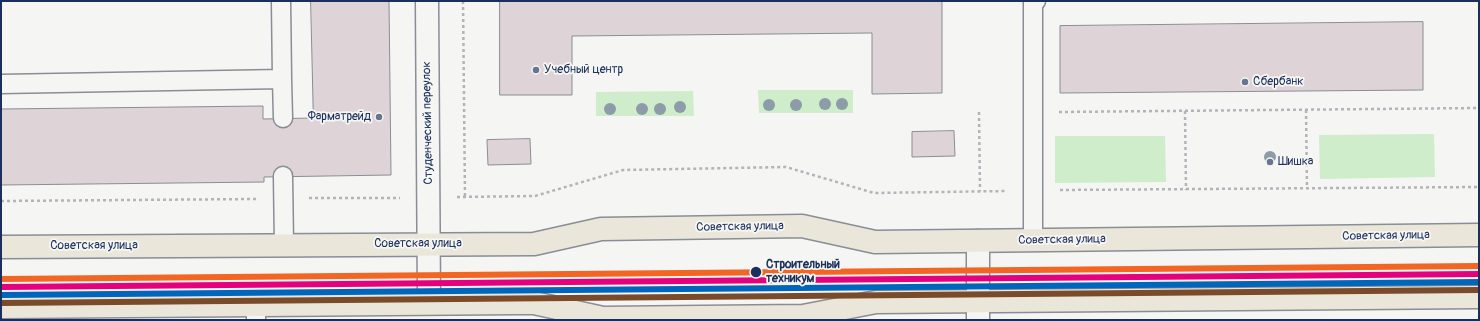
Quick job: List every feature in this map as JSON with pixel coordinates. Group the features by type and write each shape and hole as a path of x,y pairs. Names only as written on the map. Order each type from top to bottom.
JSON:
{"main road":[{"name":"Советская улица","path":"1,247 534,244 601,229 802,226 875,242 1479,235"},
{"path":"1,307 256,312 429,303 534,303 603,318 803,316 876,302 978,310 1479,297"}],"street":[{"name":"Студенческий переулок","path":"427,1 429,303"},
{"path":"978,241 978,310"}],"lane":[{"path":"281,1 282,118"},
{"path":"1033,241 1033,1 1036,1"},
{"path":"1,84 282,79"},
{"path":"283,176 284,245"}],"path":[{"path":"462,1 465,197"},
{"path":"1033,112 1479,108"},
{"path":"1306,110 1307,188"},
{"path":"1185,111 1186,190"},
{"path":"979,112 980,191"},
{"path":"1,201 535,196 623,170 786,167 874,193 1033,190 1479,187"}],"green space":[{"path":"758,90 853,90 853,113 759,113"},
{"path":"693,91 694,116 596,116 596,92"},
{"path":"1434,134 1435,177 1320,179 1319,135"},
{"path":"1055,136 1165,136 1166,182 1055,183"}],"building":[{"path":"311,1 389,1 391,175 264,177 264,182 1,185 1,109 263,106 263,119 313,118"},
{"name":"Учебный центр","path":"500,1 942,1 942,93 872,94 872,33 572,36 572,95 500,95"},
{"path":"1423,22 1423,90 1060,93 1060,26"},
{"path":"954,131 955,156 912,157 912,132"},
{"path":"530,139 531,164 488,165 487,140"}],"transit line":[{"path":"1,279 1479,266"},
{"path":"1,287 1479,274"},
{"path":"1,295 1479,282"},
{"path":"1,303 1479,290"}],"place":[{"name":"Учебный центр","path":"536,70"},
{"name":"Сбербанк","path":"1245,82"},
{"name":"Фарматрейд","path":"379,117"},
{"name":"Шишка","path":"1270,162"},
{"name":"Строительный техникум","path":"756,272"}]}
